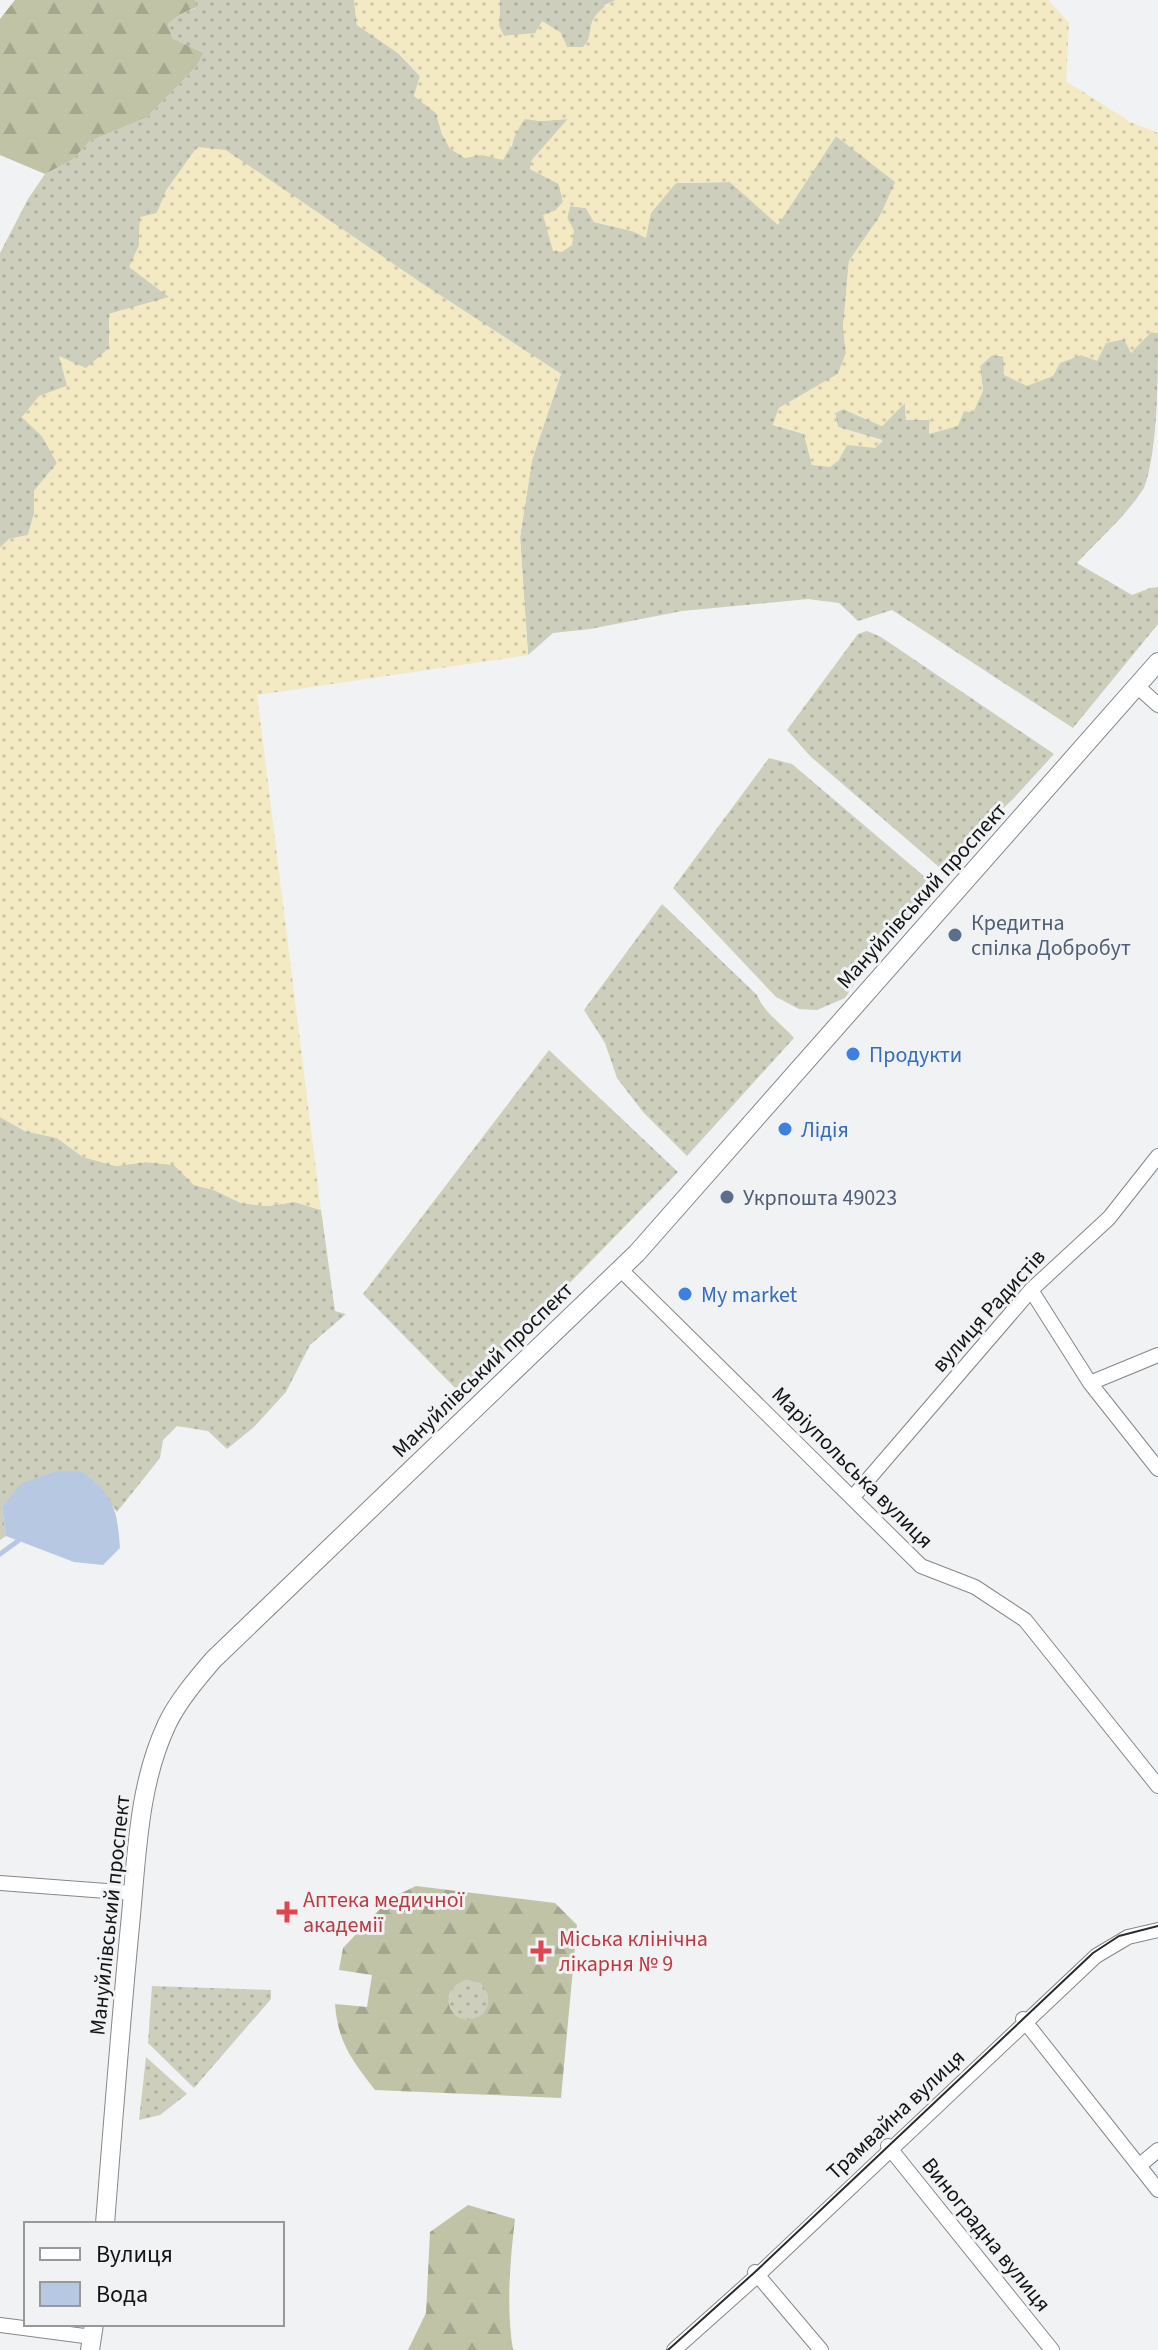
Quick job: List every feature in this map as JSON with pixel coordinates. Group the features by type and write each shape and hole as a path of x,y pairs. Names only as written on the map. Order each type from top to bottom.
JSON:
{"main road":[{"name":"Мануйлівський проспект","path":"105,2222 122,1991 143,1804 153,1760 167,1723 187,1692 213,1660 621,1270 1158,662"}],"street":[{"path":"1137,686 1158,705"},
{"name":"вулиця Радистів","path":"853,1497 1031,1290 1109,1218 1158,1156"},
{"name":"Маріупольська вулиця","path":"621,1270 921,1566 975,1587 1025,1620 1158,1786"},
{"path":"1031,1290 1090,1383 1158,1469"},
{"path":"1090,1383 1158,1355"},
{"path":"0,1883 133,1893"},
{"name":"Трамвайна вулиця","path":"674,2350 1024,2020 1110,1946 1128,1937 1158,1930"},
{"path":"1024,2020 1158,2190"},
{"name":"Виноградна вулиця","path":"889,2148 1052,2350"},
{"path":"1140,2165 1158,2150"},
{"path":"756,2273 821,2350"},
{"path":"0,2325 92,2337"}],"green space":[{"path":"15,0 195,0 197,7 168,24 173,39 203,53 196,67 146,118 90,141 72,160 45,174 0,155 0,19"},
{"path":"195,0 354,0 357,25 398,53 420,76 414,96 436,113 450,148 465,158 512,146 515,131 525,118 540,121 568,119 532,160 530,169 559,184 563,202 556,210 574,231 567,218 570,206 586,208 594,222 632,231 676,183 730,182 778,224 836,136 896,182 880,216 849,261 843,328 846,353 838,374 779,408 773,425 804,434 812,465 838,461 847,444 875,447 882,440 838,427 835,413 843,409 882,426 905,402 906,420 930,419 929,433 964,410 983,391 980,366 992,355 1059,363 1081,355 1097,360 1105,343 1124,339 1131,352 1151,332 1158,333 1155,434 1144,488 1077,563 1132,595 1158,587 1158,624 1073,728 892,610 858,621 839,603 808,599 682,611 553,633 528,655 520,537 532,460 561,374 429,288 167,189 157,213 140,218 139,245 170,297 109,314 109,348 67,386 40,396 22,417 42,436 57,463 34,491 34,514 28,535 9,539 0,548 0,253 45,174 72,160 90,141 146,118 196,67 173,39 168,24 196,8"},
{"path":"500,0 616,0 605,5 590,40 583,47 567,47 560,32 504,36 499,26"},
{"path":"867,631 881,637 1054,754 998,813 984,819 964,842 962,855 946,873 810,756 787,730 858,634"},
{"path":"769,758 792,764 938,888 892,939 877,950 845,998 817,1010 799,1009 776,997 673,888"},
{"path":"662,904 757,995 769,1013 794,1038 687,1156 643,1112 617,1078 605,1043 584,1010"},
{"path":"549,1050 678,1172 468,1387 457,1390 363,1294"},
{"path":"0,1117 25,1131 57,1138 83,1157 116,1166 146,1162 174,1165 194,1185 214,1190 241,1203 267,1206 295,1202 321,1210 335,1311 346,1314 310,1345 286,1392 254,1427 227,1449 208,1431 177,1426 163,1440 160,1458 117,1512 95,1482 2,1507 6,1536 0,1540"},
{"path":"416,1886 555,1903 577,1925 561,2098 375,2090 343,2040 335,2004 367,2007 372,1975 339,1970 343,1948 389,1899","holes":["467,1980 480,1983 488,1998 483,2014 472,2019 456,2015 449,2000 456,1985"]},
{"path":"469,1980 483,1986 489,2000 483,2014 469,2020 455,2014 449,2000 455,1986"},
{"path":"152,1986 271,1990 271,1999 194,2088 148,2043"},
{"path":"146,2057 187,2094 160,2115 139,2120"},
{"path":"468,2205 515,2219 509,2301 513,2350 408,2350 426,2313 430,2232"}],"sand":[{"path":"354,0 500,0 499,26 504,36 535,33 542,21 560,32 567,47 583,47 596,15 616,0 1048,0 1069,23 1066,81 1130,122 1158,133 1158,333 1151,332 1131,353 1124,339 1106,343 1097,361 1081,355 1060,363 1053,376 1027,386 1004,375 1003,355 992,355 980,366 983,391 973,413 964,411 958,426 929,434 930,420 906,420 905,403 882,426 843,409 835,413 838,427 883,441 875,448 847,445 838,461 830,467 812,465 804,434 773,424 779,408 838,374 846,353 843,328 849,261 880,216 895,182 836,136 778,225 730,182 676,183 651,213 646,238 632,231 594,222 586,208 570,206 567,218 574,231 572,245 562,252 553,251 543,215 556,210 563,202 559,184 530,169 532,160 568,119 525,119 503,160 482,155 465,158 450,149 436,113 414,96 420,76 398,53 357,25"},
{"path":"197,147 226,150 561,374 532,460 520,537 528,655 257,695 321,1210 295,1202 267,1206 241,1203 214,1190 194,1185 174,1165 146,1162 116,1166 83,1157 57,1138 25,1131 0,1117 0,548 9,539 28,535 34,514 34,491 57,463 42,436 22,417 39,396 67,386 59,356 86,368 109,348 109,314 169,297 129,267 139,245 140,217 157,213 167,189"}],"water":[{"path":"56,1471 81,1471 101,1488 112,1504 120,1548 103,1565 74,1562 6,1536 2,1507 21,1484"}],"waterway":[{"path":"0,1554 18,1541"}],"tram line":[{"path":"668,2350 1093,1953 1119,1936 1158,1926"}],"place":[{"name":"Кредитна спілка Добробут","path":"955,935"},
{"name":"Продукти","path":"853,1054"},
{"name":"Лідія","path":"785,1129"},
{"name":"Укрпошта 49023","path":"727,1197"},
{"name":"My market","path":"685,1294"},
{"name":"Аптека медичної академії","path":"287,1912"},
{"name":"Міська клінічна лікарня № 9","path":"541,1951"}]}
